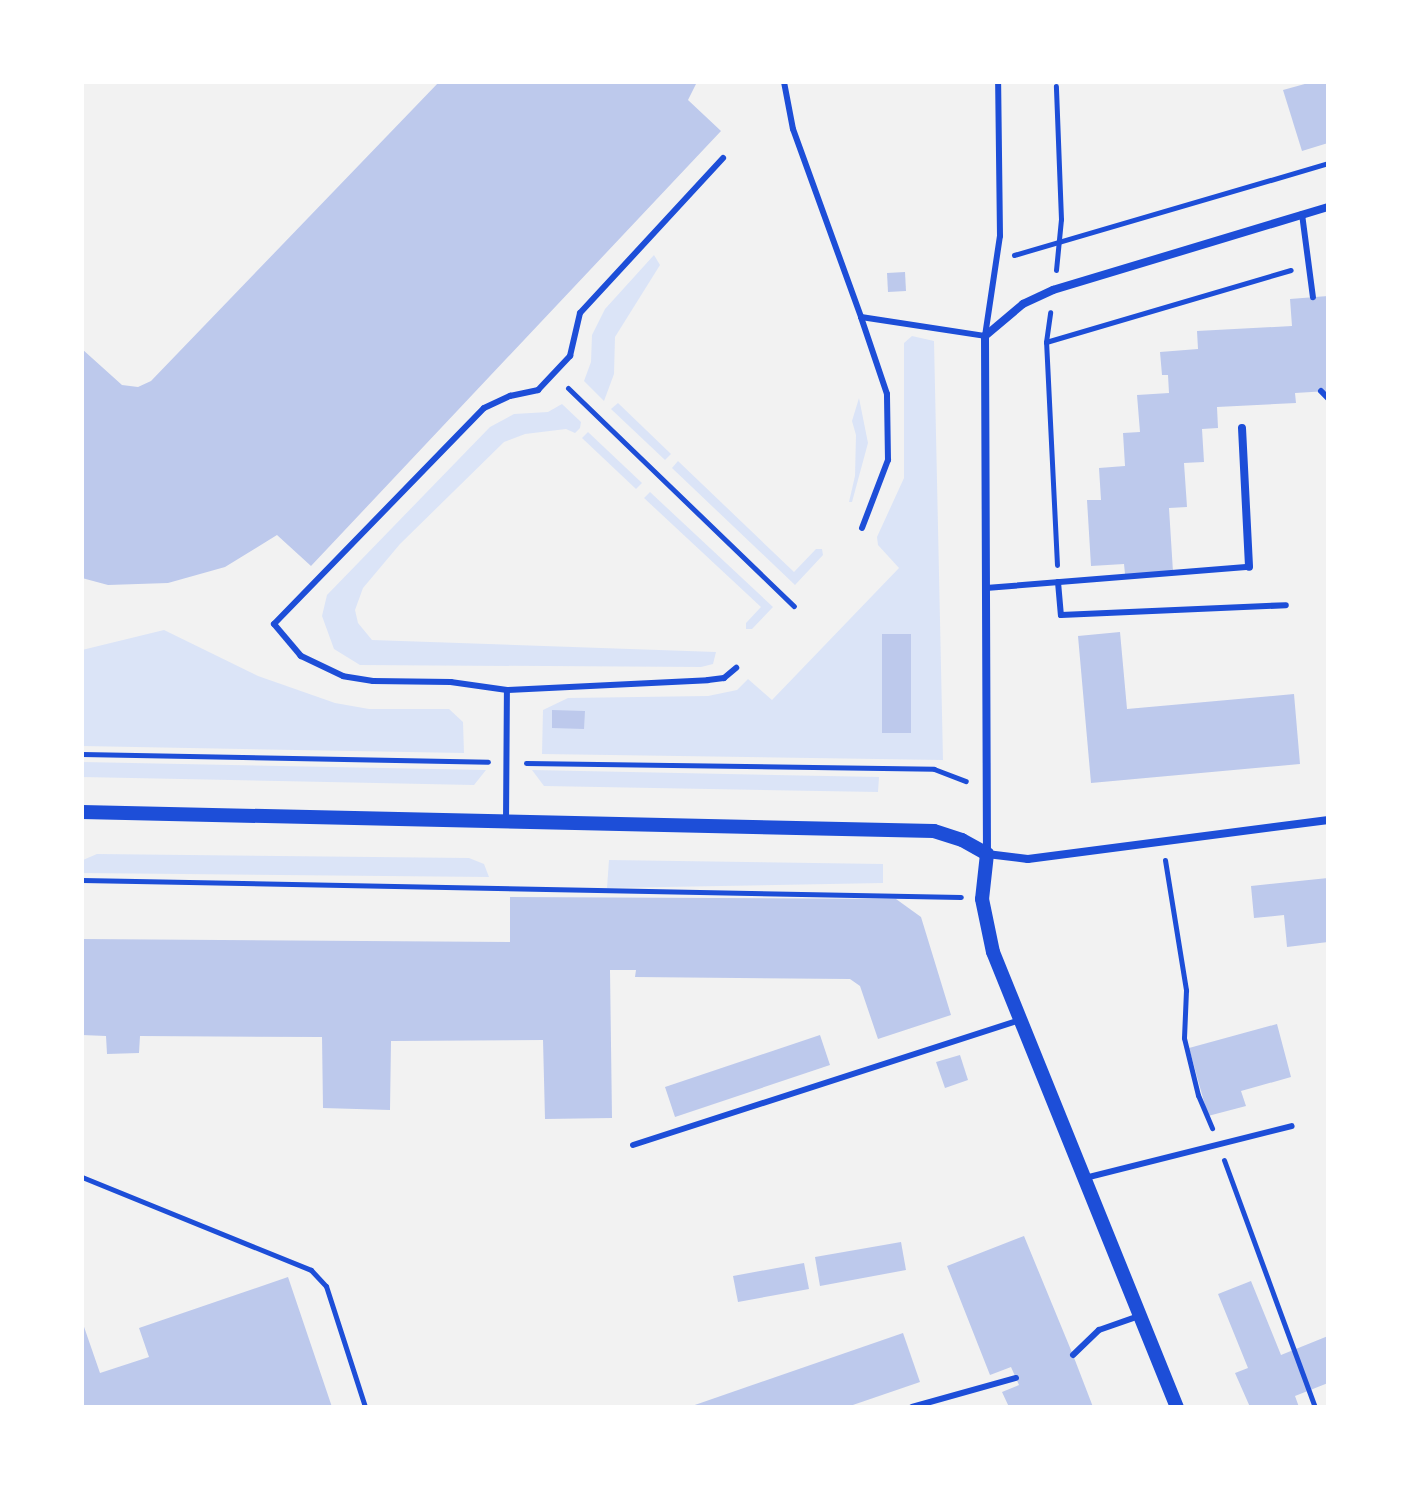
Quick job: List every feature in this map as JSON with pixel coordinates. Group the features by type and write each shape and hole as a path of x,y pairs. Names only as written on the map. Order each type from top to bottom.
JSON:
{"street":[{"path":"1177,1407 1019,1020 993,952 982,899 990,790 985,336 1023,304 1053,290 1328,207"},
{"path":"1242,428 1249,567"},
{"path":"82,812 934,831 962,840 987,854 1028,859 1328,820"}],"lane":[{"path":"784,82 793,129 887,394 888,460 862,528"},
{"path":"861,317 985,336 1000,236 998,82"},
{"path":"723,158 580,313 570,356 538,390 510,396 484,408 274,624 301,656 343,676 373,681 451,682 507,690 708,680 724,678 736,668"},
{"path":"1302,214 1313,297"},
{"path":"1321,391 1328,398"},
{"path":"986,588 1249,567"},
{"path":"1058,582 1061,615 1286,605"},
{"path":"506,822 507,690"},
{"path":"633,1145 1019,1020"},
{"path":"1085,1178 1292,1126"},
{"path":"1073,1355 1099,1330 1142,1315"},
{"path":"912,1407 1016,1378"}],"path":[{"path":"1056,86 1060,241"},
{"path":"995,261 1328,163"},
{"path":"1058,582 1046,342 1308,265"},
{"path":"571,391 794,606"},
{"path":"82,754 934,769 990,790"},
{"path":"82,880 930,894 982,899"},
{"path":"82,1177 311,1270 326,1286 365,1407"}],"shaded area":[{"path":"654,255 660,265 615,337 614,374 604,401 584,381 591,362 592,335 605,309"},
{"path":"912,336 934,341 943,760 542,754 543,710 568,698 708,696 737,690 748,679 772,700 899,568 878,545 877,537 904,478 904,343"},
{"path":"859,398 868,443 852,502 849,502 855,476 856,435 852,421"},
{"path":"618,403 671,454 665,460 611,409"},
{"path":"562,404 581,422 580,428 575,433 566,429 525,434 504,442 400,544 363,588 355,610 358,623 372,640 716,652 713,664 701,667 360,665 334,649 322,616 327,595 490,427 514,414 548,412"},
{"path":"588,432 642,483 636,489 582,438"},
{"path":"678,461 794,572 816,549 822,549 823,555 795,585 672,468"},
{"path":"650,492 773,607 752,629 746,629 746,623 761,607 644,498"},
{"path":"164,630 258,676 335,703 369,709 449,709 463,722 464,753 82,746 82,650"},
{"path":"82,762 486,770 474,785 82,777"},
{"path":"532,770 879,777 878,792 544,786"},
{"path":"97,854 469,858 484,864 489,877 82,873 83,860"},
{"path":"609,860 883,864 883,883 607,888"}],"building":[{"path":"439,82 697,82 688,100 721,131 311,566 277,535 225,567 168,583 108,585 82,578 82,349 122,385 138,387 151,381"},
{"path":"1312,82 1328,82 1328,143 1302,151 1283,90"},
{"path":"905,272 906,291 888,292 887,273"},
{"path":"1328,296 1328,391 1295,393 1296,403 1217,407 1218,428 1202,429 1204,462 1184,463 1187,507 1169,508 1173,572 1125,574 1124,564 1091,566 1087,500 1101,500 1099,468 1125,466 1123,433 1140,432 1137,395 1169,393 1168,375 1162,375 1160,352 1198,349 1197,331 1292,326 1290,299"},
{"path":"1120,632 1127,709 1294,694 1300,764 1091,783 1078,636"},
{"path":"882,634 911,634 911,733 882,733"},
{"path":"552,710 585,711 584,729 552,728"},
{"path":"1328,878 1328,942 1287,947 1284,915 1254,918 1251,886"},
{"path":"510,897 896,899 921,917 951,1015 878,1039 860,986 850,979 635,977 636,970 610,970 612,1118 545,1119 543,1040 391,1041 390,1110 323,1108 322,1037 140,1036 139,1053 107,1054 106,1036 82,1035 82,939 510,942"},
{"path":"1277,1024 1291,1077 1241,1091 1246,1106 1208,1116 1189,1048"},
{"path":"820,1035 830,1065 675,1117 665,1087"},
{"path":"960,1055 968,1080 945,1088 936,1062"},
{"path":"1024,1236 1093,1407 1009,1407 1002,1392 1019,1385 1011,1367 990,1375 947,1266"},
{"path":"901,1242 906,1270 820,1286 815,1257"},
{"path":"804,1263 809,1289 738,1302 733,1276"},
{"path":"288,1277 332,1407 82,1407 82,1321 100,1373 149,1357 139,1328"},
{"path":"1251,1281 1281,1355 1328,1336 1328,1383 1295,1396 1299,1407 1250,1407 1235,1373 1248,1368 1218,1294"},
{"path":"903,1333 920,1382 847,1407 689,1407"}]}
